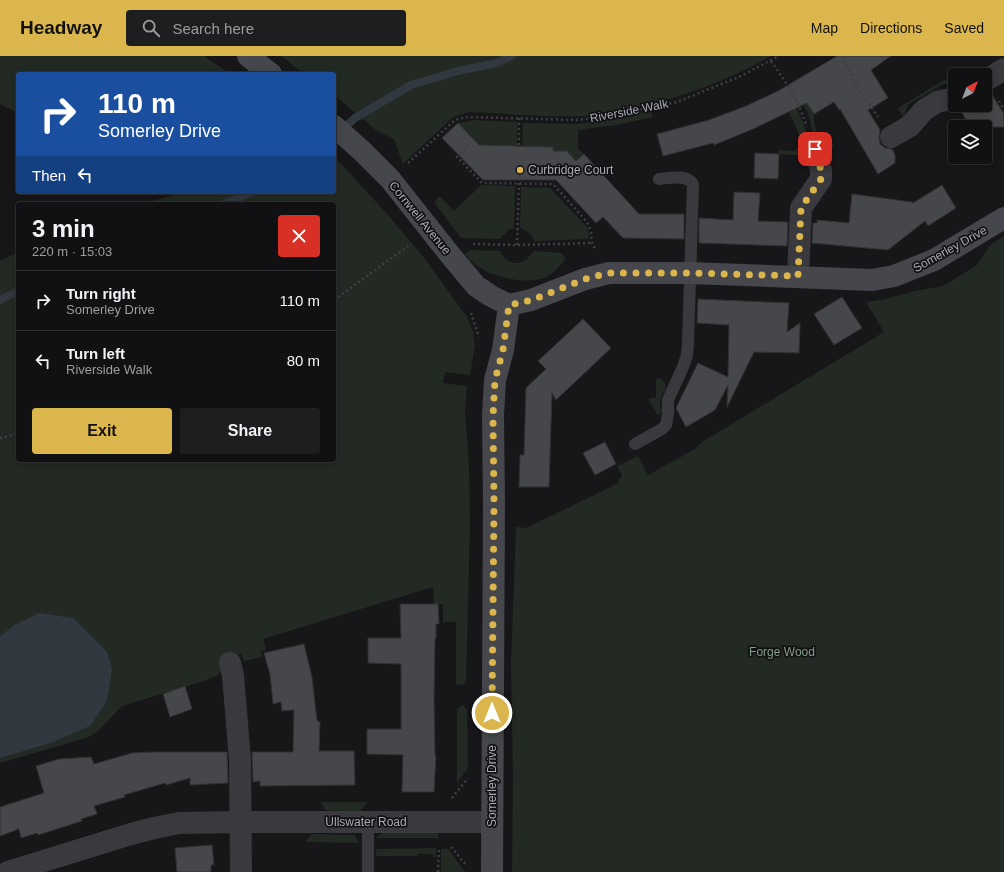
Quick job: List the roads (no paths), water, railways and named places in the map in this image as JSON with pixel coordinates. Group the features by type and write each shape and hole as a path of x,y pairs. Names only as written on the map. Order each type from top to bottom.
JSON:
{"street":[{"path":"248,56 268,72"},
{"path":"891,137 910,126 922,111 928,107 937,102 948,100"},
{"name":"Cornwell Avenue","path":"336,128 362,151 390,180 476,286 509,305"},
{"path":"798,276 801,208 821,179 821,170 815,149"},
{"name":"Somerley Drive","path":"492,872 494,511 493,416 495,380 503,350 509,305 532,300 585,279 609,273 690,273 872,280 894,276 934,260 1004,218"},
{"path":"230,663 233,676 238,730 241,872"},
{"name":"Ullswater Road","path":"8,872 154,828 179,823 492,822"}],"lane":[{"path":"635,444 662,430 666,425 668,400 687,355 693,184 690,180 684,178 659,179"},
{"path":"368,822 368,872"}],"waterway":[{"path":"341,131 355,118 411,85 458,71 497,63 512,56"},
{"path":"229,202 247,194"},
{"path":"0,300 16,292"}],"place":[{"name":"Curbridge Court","path":"520,170"}],"park label":[{"name":"Forge Wood","path":"782,652"}]}
